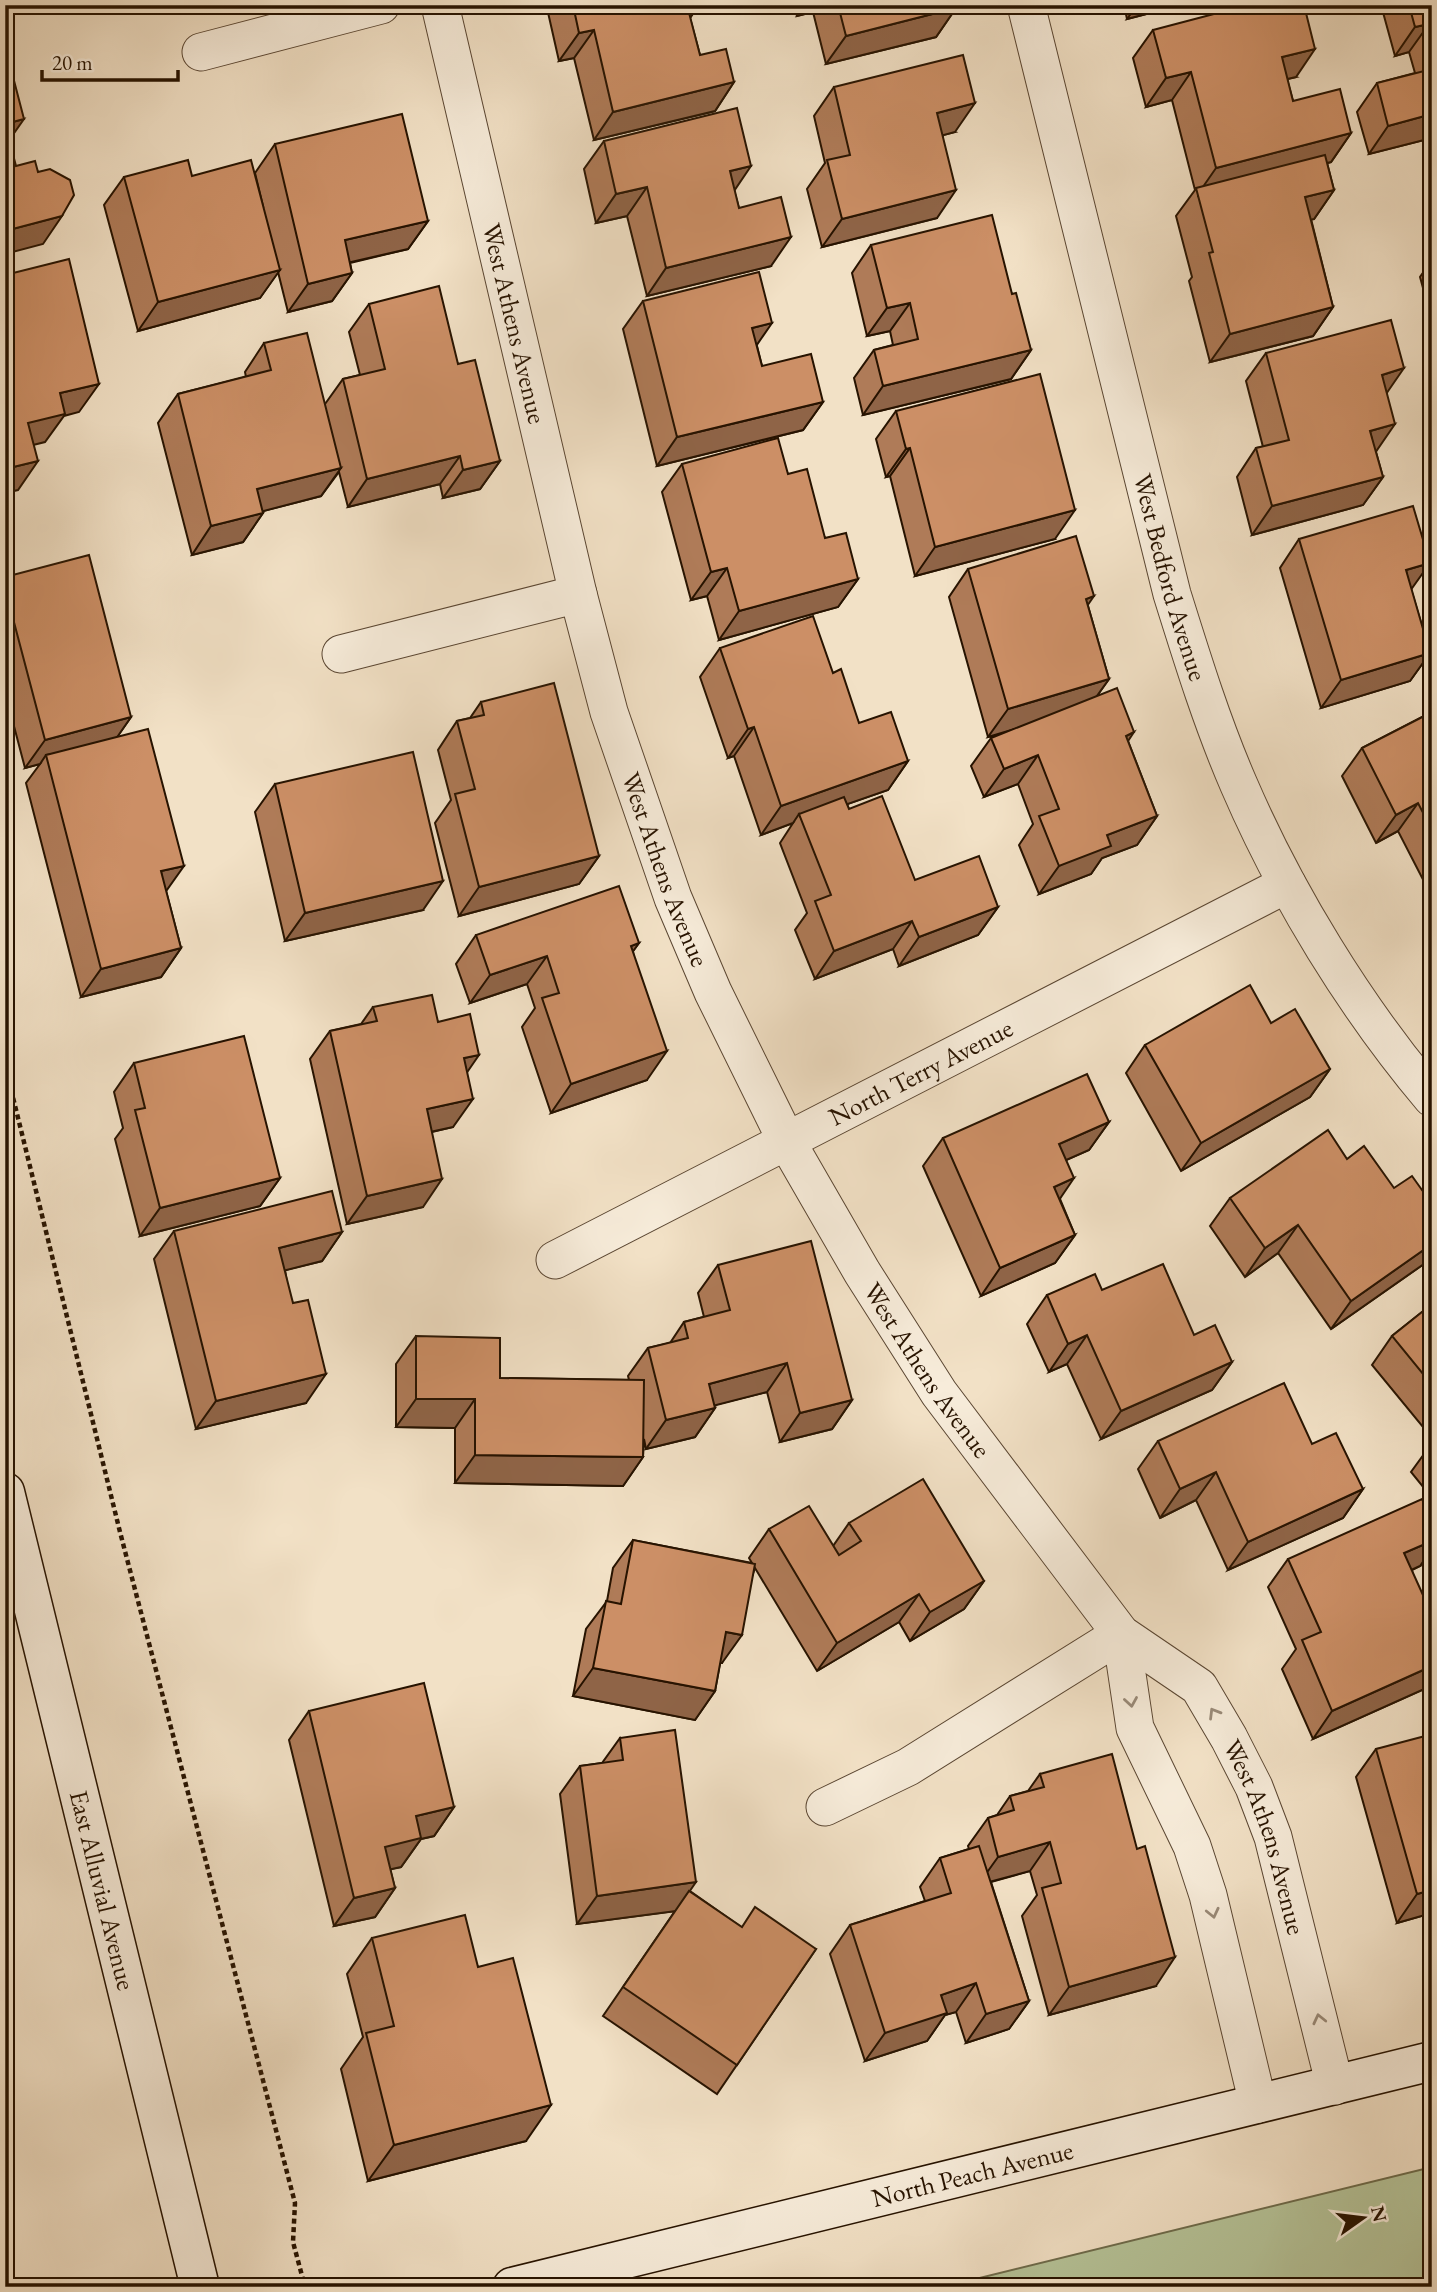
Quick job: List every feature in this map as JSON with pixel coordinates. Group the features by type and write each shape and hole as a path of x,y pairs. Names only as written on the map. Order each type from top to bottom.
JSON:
{"street":[{"path":"201,52 381,5"},
{"name":"West Athens Avenue","path":"440,5 578,594 609,712 673,898 713,992 787,1142 862,1272 939,1393 1121,1634 1199,1687 1254,1787 1273,1837 1335,2086"},
{"name":"West Bedford Avenue","path":"1026,5 1172,594 1201,686 1239,785 1287,884 1353,990 1432,1098"},
{"path":"341,654 578,594"},
{"name":"North Terry Avenue","path":"555,1260 1287,884"},
{"name":"East Alluvial Avenue","path":"5,1492 200,2287"},
{"path":"825,1807 908,1767 1121,1634"},
{"name":"West Athens Avenue","path":"1121,1634 1135,1728 1196,1858 1208,1895 1258,2104"},
{"name":"North Peach Avenue","path":"512,2287 1432,2061"}],"path":[{"path":"5,1065 120,1532 295,2203 293,2242 305,2287"}],"green space":[{"path":"1432,2167 1432,2287 943,2287"}],"building":[{"path":"573,5 687,5 700,55 726,49 734,82 613,112 594,30 579,33"},
{"path":"838,5 955,5 956,8 846,36"},
{"path":"1248,5 1304,5 1315,49 1282,57 1293,101 1340,89 1351,133 1216,168 1191,72 1166,78 1153,30"},
{"path":"1409,5 1432,5 1432,34 1429,24 1415,27"},
{"path":"5,46 24,119 5,124"},
{"path":"963,55 975,103 937,113 956,190 842,219 827,160 850,155 834,87"},
{"path":"1432,69 1432,114 1388,126 1377,83"},
{"path":"737,108 751,166 730,171 739,208 781,197 791,237 666,268 647,187 616,194 604,141"},
{"path":"402,114 428,221 345,240 352,273 308,284 275,144"},
{"path":"5,124 16,166 35,161 38,172 50,169 70,180 74,195 62,216 5,231"},
{"path":"1325,155 1334,190 1305,197 1333,307 1230,334 1196,188"},
{"path":"188,160 192,176 251,160 280,270 158,302 124,177"},
{"path":"992,215 1012,294 1016,293 1031,350 883,386 874,350 918,339 910,303 887,308 871,245"},
{"path":"69,259 99,384 60,393 65,414 28,423 38,461 5,469 5,275"},
{"path":"759,272 772,323 752,328 762,366 811,354 823,402 677,437 643,301"},
{"path":"439,286 458,364 475,360 500,461 463,470 460,456 367,479 343,379 385,369 369,304"},
{"path":"1391,320 1404,368 1382,375 1395,424 1370,431 1383,477 1272,506 1256,448 1289,440 1266,353"},
{"path":"307,333 341,468 257,489 263,513 211,526 178,394 271,370 264,343"},
{"path":"1040,374 1075,510 935,547 910,448 906,449 896,411"},
{"path":"778,438 788,474 807,469 825,538 846,533 858,579 739,611 727,568 711,572 682,464"},
{"path":"1413,506 1430,563 1406,570 1430,653 1341,680 1299,539"},
{"path":"1076,536 1094,596 1086,599 1109,679 1008,709 968,569"},
{"path":"89,555 131,717 45,740 5,588 5,577"},
{"path":"813,616 833,673 841,669 859,723 891,712 908,761 781,806 754,727 748,729 720,648"},
{"path":"554,683 599,856 479,887 455,794 475,789 457,721 484,715 481,702"},
{"path":"1117,688 1134,732 1126,736 1157,816 1107,835 1111,846 1059,866 1039,816 1059,809 1038,755 1004,769 991,738"},
{"path":"1432,712 1432,830 1418,803 1396,815 1362,748"},
{"path":"148,729 184,866 161,871 181,948 101,969 46,755"},
{"path":"413,752 443,881 305,913 275,784"},
{"path":"882,796 915,880 979,856 998,907 919,937 912,921 834,951 815,901 831,895 799,814 844,797 849,809"},
{"path":"619,886 639,943 631,946 667,1051 571,1084 542,998 559,993 547,956 490,975 476,935"},
{"path":"1250,985 1271,1023 1295,1009 1330,1069 1201,1143 1145,1045"},
{"path":"432,995 438,1022 470,1014 479,1055 464,1058 473,1099 427,1109 442,1179 367,1196 330,1031 377,1021 373,1007"},
{"path":"244,1036 280,1178 160,1208 135,1110 145,1108 134,1063"},
{"path":"1087,1074 1109,1122 1059,1144 1074,1178 1054,1187 1075,1235 1000,1268 943,1138"},
{"path":"1328,1130 1347,1159 1364,1146 1394,1188 1412,1176 1432,1204 1432,1244 1351,1301 1298,1225 1265,1248 1230,1198"},
{"path":"332,1191 342,1232 279,1248 293,1303 308,1300 326,1374 216,1401 174,1231"},
{"path":"811,1241 852,1400 800,1413 787,1363 709,1384 715,1408 666,1420 648,1348 688,1338 684,1322 730,1310 718,1265"},
{"path":"1163,1264 1194,1335 1215,1325 1232,1362 1121,1411 1087,1335 1068,1344 1047,1295 1095,1274 1102,1290"},
{"path":"1432,1304 1432,1385 1392,1336"},
{"path":"416,1336 500,1338 500,1378 644,1380 643,1457 475,1455 475,1399 416,1399"},
{"path":"1284,1383 1312,1444 1336,1433 1363,1489 1248,1542 1216,1472 1180,1489 1158,1441"},
{"path":"923,1479 984,1581 930,1612 919,1594 837,1643 769,1529 809,1506 839,1555 861,1541 849,1523"},
{"path":"1422,1499 1432,1521 1432,1541 1404,1553 1432,1615 1432,1666 1332,1711 1302,1640 1321,1632 1288,1559"},
{"path":"633,1540 755,1564 742,1635 726,1632 715,1691 593,1668 606,1601 621,1604"},
{"path":"424,1683 454,1807 416,1816 421,1838 385,1847 395,1888 354,1898 309,1711"},
{"path":"675,1730 696,1882 597,1896 580,1766 623,1760 620,1738"},
{"path":"1429,1735 1432,1744 1432,1890 1417,1894 1376,1749"},
{"path":"1112,1754 1137,1849 1145,1846 1175,1957 1069,1987 1042,1888 1061,1883 1050,1842 998,1857 988,1818 1014,1810 1010,1796 1044,1787 1040,1774"},
{"path":"979,1846 1029,2001 986,2014 976,1983 941,1995 947,2013 885,2033 850,1925 951,1893 940,1858"},
{"path":"689,1891 742,1927 755,1907 816,1949 737,2065 623,1987"},
{"path":"465,1915 478,1967 513,1958 551,2105 394,2145 366,2033 394,2026 372,1938"}]}
